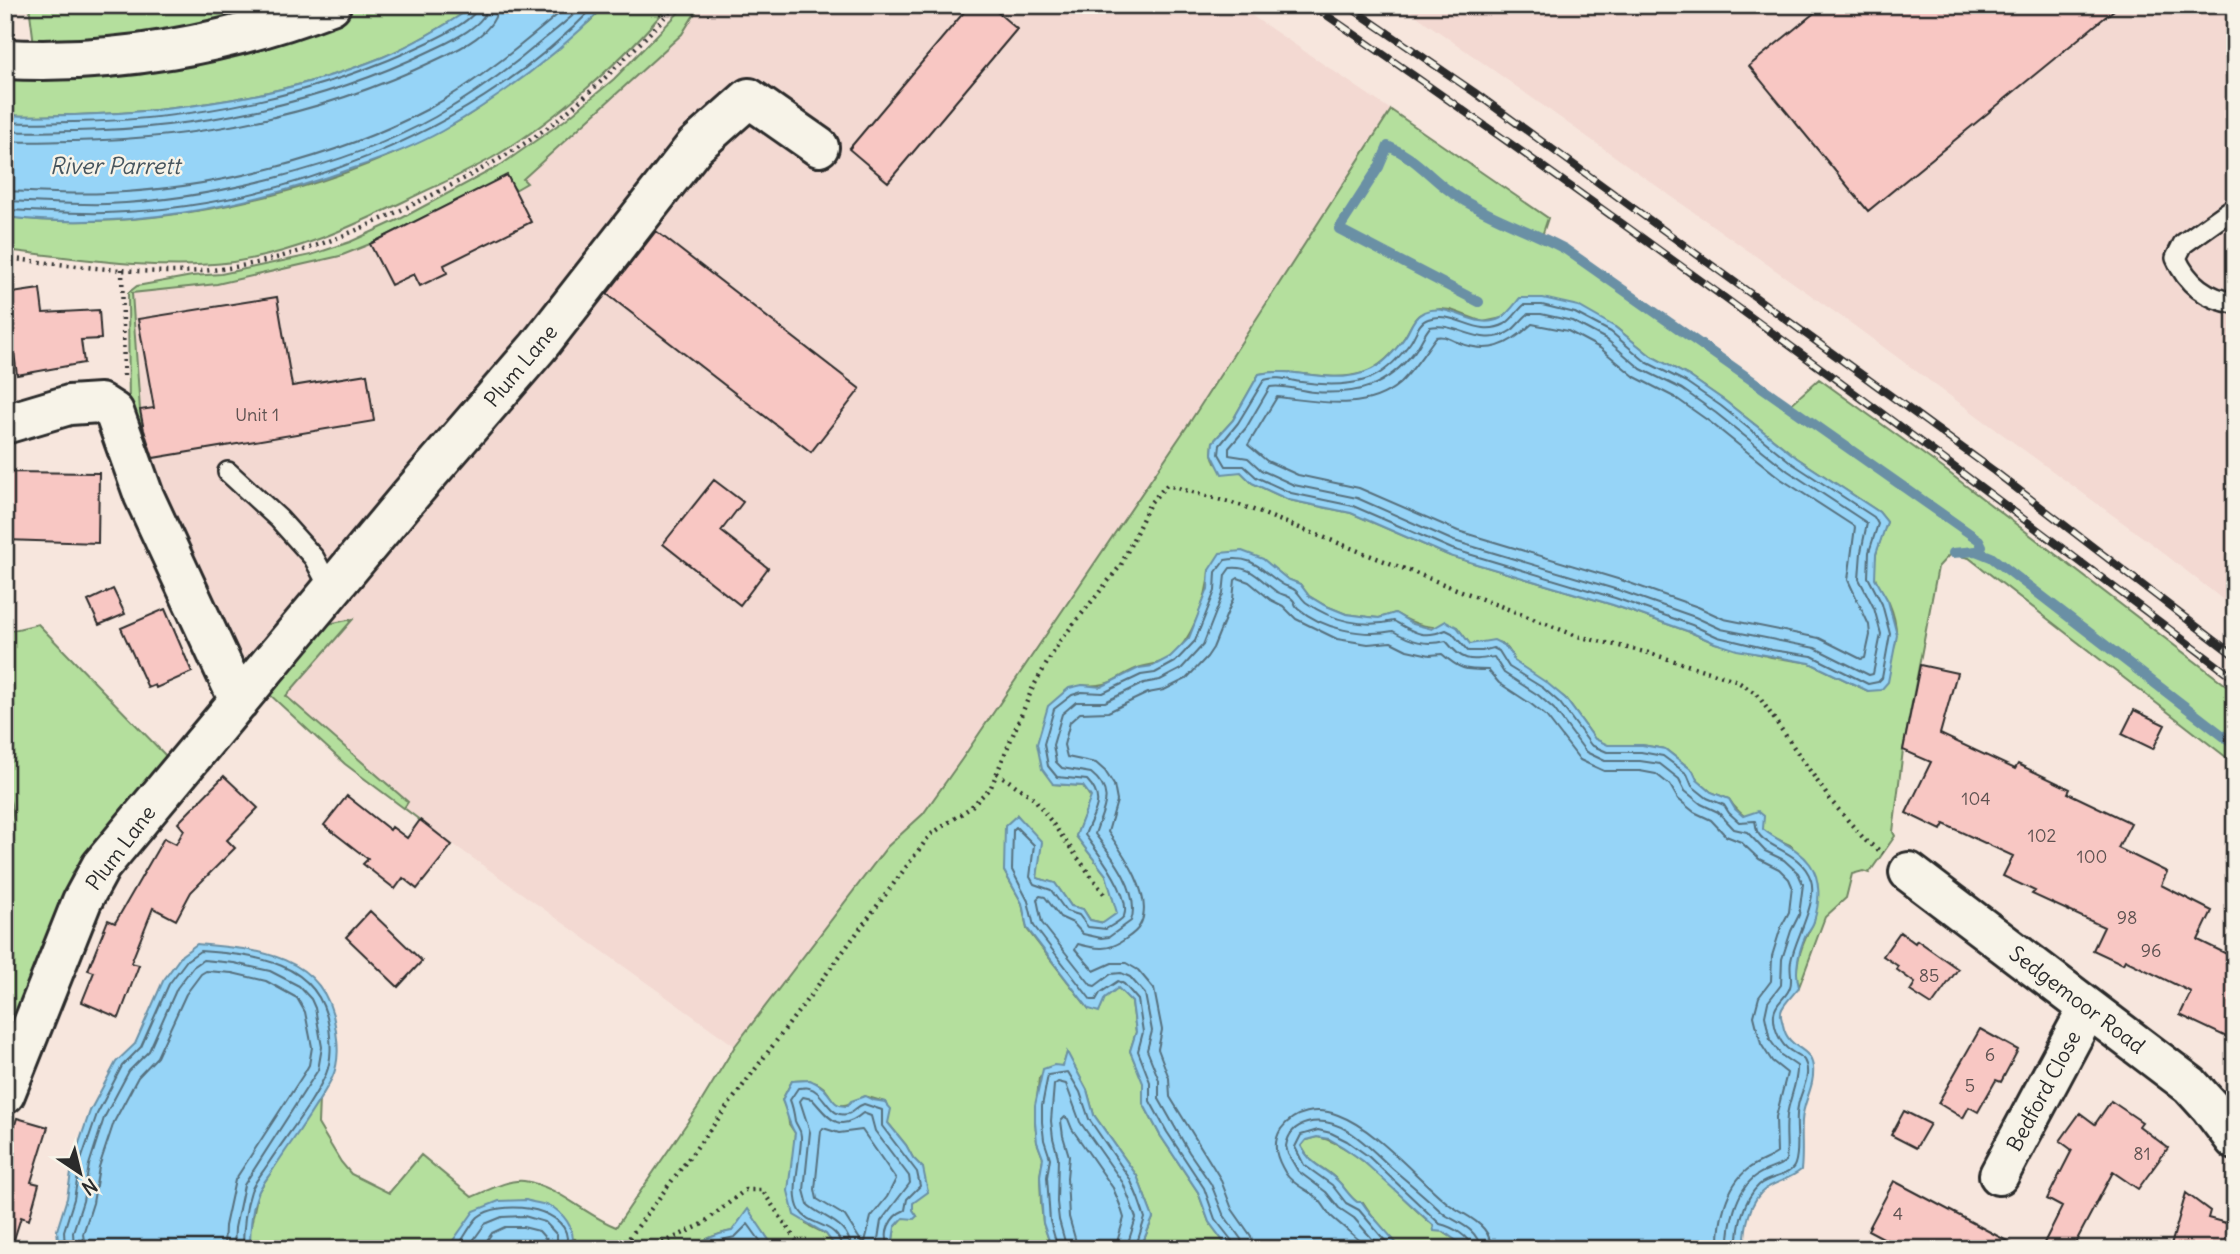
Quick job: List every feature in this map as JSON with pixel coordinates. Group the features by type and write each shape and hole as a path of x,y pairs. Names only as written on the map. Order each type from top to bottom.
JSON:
{"street":[{"path":"5,59 112,56 179,47 244,32 331,5"},
{"name":"Plum Lane","path":"5,1094 82,901 101,866 538,347 695,146 749,98 819,147"},
{"path":"5,424 69,405 100,403 114,412 144,496 239,701"},
{"name":"Sedgemoor Road","path":"1909,872 2190,1085 2235,1140"},
{"name":"Bedford Close","path":"1999,1175 2088,1008"}],"lane":[{"path":"2235,207 2183,244 2176,258 2181,269 2198,290 2235,303"},
{"path":"228,472 279,519 314,558 331,590"}],"path":[{"path":"5,258 122,269 201,271 239,265 313,246 363,228 485,168 561,117 631,54 677,5"},
{"path":"114,412 124,376 122,269"},
{"path":"621,1249 930,835 970,808 991,787 1033,687 1060,640 1121,565 1150,503 1167,485 1243,506 1577,636 1649,653 1735,680 1757,694 1831,801 1866,841 1909,872"},
{"path":"997,773 1034,798 1105,895"},
{"path":"650,1249 701,1225 745,1190 762,1190 802,1249"}],"shaded area":[{"path":"700,5 1236,5 1391,110 1188,425 939,792 923,814 887,847 735,1046 425,824 404,808 408,802 244,674 148,458 140,410 132,293 217,284 340,256 370,244 507,175 514,189 526,182 523,179 682,34"},
{"path":"1401,5 2235,5 2235,609 2148,541 1856,327"}],"green space":[{"path":"29,5 231,5 232,20 35,52"},
{"path":"359,5 476,5 431,33 383,57 271,92 152,110 75,115 5,115 5,67 335,14"},
{"path":"606,5 669,5 632,46 589,87 519,141 464,173 344,229 301,246 256,258 205,265 119,263 5,250 5,217 59,221 171,215 283,192 390,155 459,121 498,95 589,22"},
{"path":"686,5 700,5 682,34 523,179 527,183 515,190 507,176 370,244 340,256 217,284 132,293 140,410 148,458 240,678 129,414 128,293 137,286 192,276 221,274 311,255 350,242 402,218 501,165 565,120 614,79"},
{"path":"1391,110 1548,218 1541,239 1565,249 1789,406 1819,379 1944,469 2235,692 2235,764 1969,558 1950,554 1938,567 1903,750 1893,832 1895,836 1869,873 1863,871 1852,874 1846,898 1825,917 1799,987 1798,961 1814,921 1792,846 1757,826 1740,813 1729,799 1711,792 1697,780 1693,771 1665,749 1642,745 1608,746 1595,739 1565,698 1514,661 1501,643 1470,644 1457,627 1424,626 1395,613 1379,618 1346,614 1309,596 1300,584 1287,579 1262,559 1209,570 1206,592 1197,618 1177,651 1165,660 1138,668 1106,684 1082,685 1053,784 1083,786 1091,798 1076,836 1106,875 1118,913 1104,923 1090,920 1083,909 1071,906 1055,883 1037,878 1033,845 1027,829 1017,815 1006,853 1004,871 1022,903 1027,929 1089,1009 1118,987 1132,1002 1136,1032 1130,1051 1144,1083 1143,1103 1160,1135 1198,1192 1209,1222 1229,1249 1140,1249 1153,1218 1137,1176 1094,1115 1087,1090 1067,1053 1063,1066 1039,1078 1035,1122 1037,1142 1043,1158 1040,1176 1043,1223 1052,1249 900,1249 893,1240 895,1227 903,1218 917,1216 913,1203 919,1196 923,1168 888,1123 885,1102 865,1096 851,1103 836,1104 819,1084 792,1081 782,1100 789,1124 795,1133 793,1157 806,1224 826,1234 837,1249 775,1249 748,1210 732,1231 680,1249 572,1249 575,1239 460,1232 447,1249 250,1249 250,1230 258,1192 319,1098 318,1124 341,1162 351,1174 389,1193 421,1155 472,1197 504,1184 524,1181 560,1195 616,1227 698,1107 735,1046 887,847 923,814 1188,425","holes":["1440,309 1451,310 1483,322 1502,318 1615,327 1651,356 1689,376 1797,458 1879,512 1887,522 1874,566 1877,583 1894,617 1896,641 1889,661 1868,691 1810,663 1771,657 1715,643 1613,605 1450,556 1351,513 1289,500 1252,483 1241,472 1215,463 1212,454 1213,442 1233,420 1259,374 1284,372 1336,377 1363,373 1391,354 1419,315"]},
{"path":"353,619 286,696 408,802 404,808 425,824 345,764 268,693 328,624"},
{"path":"38,624 172,762 73,872 5,1067 5,831 12,812 4,762 5,632"},
{"path":"1317,1137 1332,1142 1363,1161 1432,1224 1468,1249 1401,1249 1363,1202 1354,1200 1333,1176 1305,1153 1301,1146 1306,1140"}],"water":[{"name":"River Parrett","path":"476,5 606,5 549,57 486,104 432,136 365,164 270,194 182,213 94,221 5,217 5,115 75,115 152,110 271,92 383,57 431,33"},
{"path":"1520,298 1543,298 1578,306 1615,327 1651,356 1689,376 1797,458 1879,512 1887,522 1876,554 1875,578 1888,601 1897,635 1888,682 1881,690 1868,691 1810,663 1737,650 1613,605 1450,556 1351,513 1289,500 1252,483 1241,472 1222,474 1212,454 1213,442 1233,420 1259,374 1289,372 1335,377 1365,372 1390,356 1415,320 1424,312 1444,310 1472,319 1491,321 1504,316"},
{"path":"1242,551 1263,559 1287,579 1300,584 1309,596 1346,614 1379,618 1395,613 1413,624 1432,629 1446,621 1457,627 1470,644 1494,640 1504,645 1514,661 1565,698 1595,739 1608,745 1642,745 1665,749 1693,771 1697,780 1711,792 1729,799 1743,816 1758,811 1764,816 1763,829 1800,853 1810,864 1818,884 1816,914 1799,954 1799,987 1781,1013 1789,1039 1808,1055 1813,1067 1803,1114 1801,1170 1767,1188 1756,1200 1747,1224 1745,1249 1468,1249 1444,1232 1434,1231 1433,1225 1363,1161 1329,1139 1317,1137 1306,1140 1301,1146 1305,1153 1333,1176 1354,1200 1362,1202 1401,1249 1229,1249 1209,1222 1198,1192 1160,1135 1143,1103 1143,1083 1130,1051 1136,1032 1132,1002 1118,988 1105,998 1099,1012 1089,1009 1027,928 1022,903 1004,871 1005,826 1017,815 1042,842 1037,878 1055,883 1071,906 1083,909 1090,920 1103,923 1117,913 1106,875 1076,836 1091,797 1083,786 1053,784 1042,769 1037,744 1048,706 1069,688 1082,685 1101,687 1139,668 1153,666 1170,657 1189,638 1208,589 1209,570 1220,553"},
{"path":"197,944 264,953 302,969 317,983 328,1001 336,1031 335,1072 256,1197 250,1249 59,1249 57,1230 67,1198 73,1161 90,1111 116,1062 135,1044 163,981 182,955"},
{"path":"1067,1052 1087,1090 1094,1115 1137,1176 1153,1218 1140,1249 1052,1249 1043,1223 1040,1176 1043,1158 1037,1142 1035,1105 1043,1069 1054,1065 1063,1066"},
{"path":"810,1080 822,1087 839,1105 847,1106 851,1101 865,1096 885,1102 891,1109 888,1123 923,1168 928,1192 913,1203 917,1216 914,1219 903,1218 895,1227 893,1240 900,1249 837,1249 826,1234 794,1215 788,1191 795,1133 782,1100 792,1081"},
{"path":"526,1200 554,1208 563,1216 572,1232 572,1249 447,1249 474,1211 499,1201"},
{"path":"748,1209 775,1249 680,1249 732,1231"}],"building":[{"path":"970,5 989,5 1017,29 888,182 849,149"},
{"path":"1824,5 2120,5 1868,211 1749,66"},
{"path":"507,175 531,222 444,265 447,273 420,286 414,274 391,285 370,244"},
{"path":"656,231 860,389 811,452 607,294"},
{"path":"40,289 43,313 99,310 101,339 81,340 84,363 17,375 13,345 5,346 5,294"},
{"path":"277,297 292,386 367,374 374,421 153,458 140,410 154,408 138,319"},
{"path":"5,472 99,473 98,543 5,540"},
{"path":"714,480 743,502 721,531 768,568 740,605 663,544"},
{"path":"113,589 125,614 99,625 88,601"},
{"path":"165,609 192,672 156,688 155,685 148,688 121,628"},
{"path":"1920,665 1957,673 1940,734 2015,769 2018,764 2070,789 2068,793 2131,823 2118,848 2167,872 2161,885 2212,911 2198,940 2235,958 2235,1041 2180,1015 2191,992 2125,960 2123,964 2093,950 2104,927 2032,894 2035,891 2003,876 2013,856 1944,824 1941,830 1906,813 1931,762 1903,750"},
{"path":"2134,710 2165,725 2153,749 2122,734"},
{"path":"224,776 258,808 227,840 235,848 191,892 176,920 153,908 131,963 139,965 119,1018 82,1002 94,972 88,970 108,920 115,923 164,838 176,844 184,830 178,823"},
{"path":"347,796 390,830 392,827 407,838 420,820 452,845 417,889 403,878 395,889 363,864 368,859 324,825"},
{"path":"370,911 422,961 398,987 346,937"},
{"path":"1900,932 1915,943 1917,940 1958,969 1932,1005 1910,991 1915,983 1883,956"},
{"path":"1980,1029 2018,1050 2001,1082 1996,1080 1978,1112 1969,1107 1963,1118 1938,1103"},
{"path":"2111,1101 2142,1122 2139,1126 2168,1148 2138,1189 2113,1172 2072,1249 2041,1249 2062,1207 2047,1199 2072,1150 2060,1141 2080,1113 2095,1124"},
{"path":"1904,1111 1930,1124 1916,1148 1891,1135"},
{"path":"17,1118 48,1127 31,1182 39,1184 29,1220 21,1217 12,1246 5,1245 5,1157"},
{"path":"1894,1181 2022,1249 1904,1249 1868,1230"},
{"path":"2186,1193 2210,1211 2208,1218 2233,1225 2226,1249 2170,1249"}],"waterway":[{"path":"1479,302 1339,229 1379,167 1388,146 1417,163 1471,205 1565,249 1979,540 1982,546"},
{"path":"1953,553 1976,551 1991,557 2235,745"}],"railway":[{"path":"1312,5 1778,336 2235,679"},
{"path":"1347,5 1474,92 1994,471 2235,656"}]}
